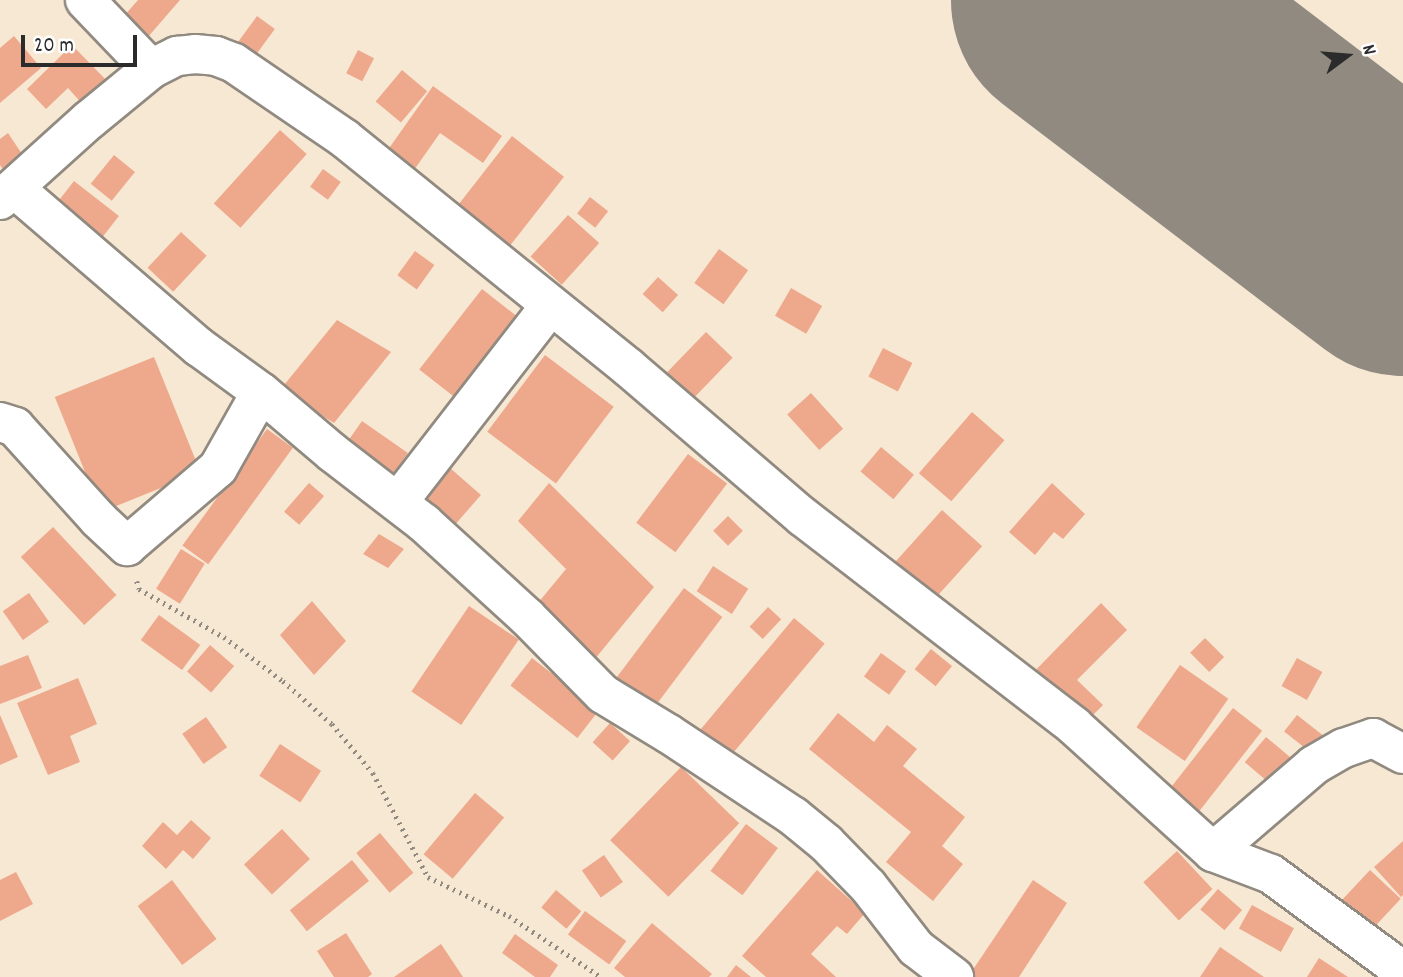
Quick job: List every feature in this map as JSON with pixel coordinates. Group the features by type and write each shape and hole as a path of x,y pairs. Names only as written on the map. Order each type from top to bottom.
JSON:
{"street":[{"path":"85,0 151,69"},
{"path":"954,977 916,948 868,886 826,843 793,816 603,694 527,617 398,502 8,195 43,160 151,69 177,56 195,54 216,56 234,63 344,138 551,305 803,517 1074,726 1213,852 1271,874 1403,971"},
{"path":"398,502 551,305"},
{"path":"0,422 15,427 98,519 127,545 218,468 261,392"},
{"path":"1213,852 1314,765 1344,748 1373,738 1403,754"}],"path":[{"path":"127,545 139,589 224,637 283,681 332,724 373,773 428,877 509,916 601,977"}],"building":[{"path":"138,0 180,0 141,45 117,24"},
{"path":"257,16 275,29 249,65 231,52"},
{"path":"14,36 41,68 0,103 0,48"},
{"path":"72,45 108,82 84,106 68,88 46,109 27,89"},
{"path":"358,50 374,58 362,81 346,73"},
{"path":"402,70 427,91 401,123 376,101"},
{"path":"433,86 502,136 483,163 440,133 407,180 380,161"},
{"path":"280,130 307,154 241,228 214,204"},
{"path":"8,133 30,166 10,180 0,165 0,139"},
{"path":"512,136 564,177 501,258 449,217"},
{"path":"114,155 135,172 112,201 91,184"},
{"path":"323,169 341,182 328,200 310,187"},
{"path":"74,181 119,216 96,246 51,211"},
{"path":"590,197 608,211 595,228 577,214"},
{"path":"568,215 599,243 562,285 531,257"},
{"path":"181,232 207,256 173,292 148,268"},
{"path":"719,249 748,270 723,304 694,283"},
{"path":"415,251 434,265 417,289 397,275"},
{"path":"658,277 678,295 663,312 643,294"},
{"path":"791,288 822,306 806,334 775,316"},
{"path":"482,289 523,321 460,401 419,369"},
{"path":"337,320 391,352 334,423 280,390"},
{"path":"706,332 733,358 687,404 661,379"},
{"path":"883,348 912,363 898,391 868,377"},
{"path":"545,355 614,407 556,483 487,432"},
{"path":"154,357 200,472 101,512 55,397"},
{"path":"811,393 843,429 819,450 787,414"},
{"path":"972,412 1004,440 951,501 919,473"},
{"path":"362,421 408,453 387,483 341,450"},
{"path":"267,429 293,448 208,564 182,545"},
{"path":"881,447 914,475 893,499 860,472"},
{"path":"688,454 727,483 675,552 636,523"},
{"path":"450,468 481,495 446,535 415,508"},
{"path":"309,483 324,496 299,525 284,512"},
{"path":"549,483 654,587 585,671 528,615 566,569 518,521"},
{"path":"1052,483 1085,514 1063,539 1054,532 1035,555 1009,532"},
{"path":"942,510 982,546 933,601 892,565"},
{"path":"728,516 743,531 728,546 713,531"},
{"path":"53,527 116,595 84,625 21,557"},
{"path":"379,534 404,549 388,568 363,554"},
{"path":"181,549 205,564 180,604 156,589"},
{"path":"713,566 748,589 732,614 697,591"},
{"path":"684,588 722,617 651,711 613,682"},
{"path":"29,593 49,622 23,640 3,611"},
{"path":"312,601 346,641 314,675 280,635"},
{"path":"1101,603 1127,630 1077,680 1103,705 1079,729 1028,678"},
{"path":"469,606 519,640 461,725 411,691"},
{"path":"768,607 781,619 763,639 750,627"},
{"path":"159,615 200,645 182,670 141,640"},
{"path":"794,618 825,644 727,760 696,734"},
{"path":"1205,638 1224,657 1209,672 1190,653"},
{"path":"210,645 234,666 211,692 187,671"},
{"path":"931,649 952,666 936,686 915,669"},
{"path":"881,653 906,671 889,695 864,676"},
{"path":"28,655 42,688 0,704 0,666"},
{"path":"532,658 599,710 577,738 510,686"},
{"path":"1297,658 1322,672 1307,700 1281,686"},
{"path":"1180,665 1228,699 1185,761 1136,727"},
{"path":"78,678 97,724 70,736 80,762 48,775 17,703"},
{"path":"1233,708 1262,731 1192,821 1163,798"},
{"path":"838,713 874,742 887,725 917,749 903,766 965,817 942,846 963,864 933,901 886,862 911,832 809,749"},
{"path":"0,715 18,757 0,765"},
{"path":"1297,715 1325,737 1312,754 1284,732"},
{"path":"206,717 227,747 203,764 182,734"},
{"path":"610,723 630,741 613,760 593,742"},
{"path":"1266,737 1292,759 1271,784 1245,762"},
{"path":"280,744 321,771 300,803 259,776"},
{"path":"681,767 739,823 668,897 610,840"},
{"path":"475,793 504,817 453,879 424,854"},
{"path":"191,820 211,838 193,859 183,850 166,869 142,846 163,822 177,835"},
{"path":"746,824 778,848 742,895 710,871"},
{"path":"282,829 310,859 272,894 244,864"},
{"path":"380,833 413,873 390,893 356,853"},
{"path":"1403,841 1403,895 1401,897 1374,867"},
{"path":"1177,851 1212,889 1179,920 1143,882"},
{"path":"604,855 623,882 601,898 582,870"},
{"path":"352,860 369,881 307,931 290,910"},
{"path":"817,870 865,913 847,934 837,926 811,954 836,977 766,977 742,956"},
{"path":"1370,870 1401,899 1365,937 1334,909"},
{"path":"16,872 33,904 0,921 0,880"},
{"path":"172,880 217,939 182,965 138,906"},
{"path":"1033,880 1067,903 1019,977 975,977 970,974"},
{"path":"1218,889 1242,910 1224,930 1200,909"},
{"path":"556,890 581,911 566,929 541,908"},
{"path":"1252,905 1294,928 1281,952 1239,929"},
{"path":"585,911 626,941 609,964 568,934"},
{"path":"652,923 712,974 709,977 625,977 614,968"},
{"path":"346,933 372,974 368,977 334,977 317,951"},
{"path":"515,934 558,965 550,977 535,977 502,953"},
{"path":"441,944 463,977 394,977"},
{"path":"1220,947 1264,977 1200,977"},
{"path":"1319,958 1348,977 1307,977"},
{"path":"736,965 751,977 727,977"}],"runway":[{"path":"1080,0 1403,246"}]}
